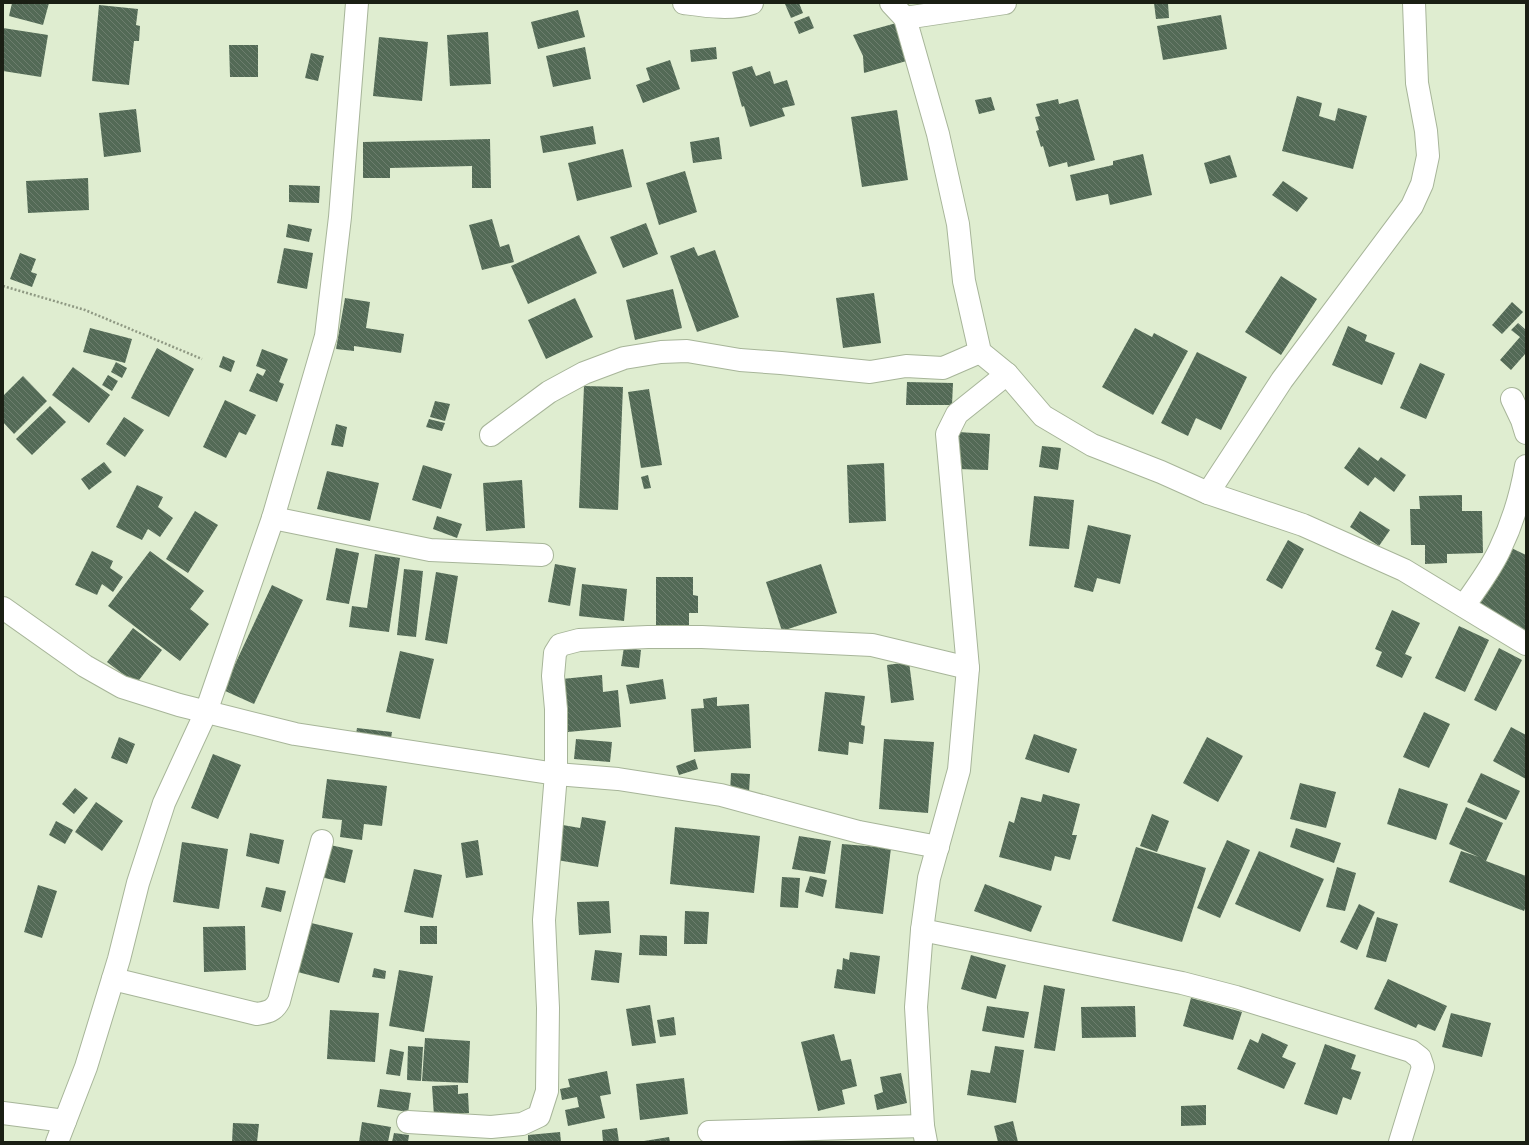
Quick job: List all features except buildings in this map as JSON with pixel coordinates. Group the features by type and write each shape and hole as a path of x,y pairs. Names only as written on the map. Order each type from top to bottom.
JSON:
{"street":[{"path":"57,1142 86,1067 113,979 138,883 164,803 206,712 273,518 326,336 340,216 357,3"},
{"path":"684,3 740,7 752,3"},
{"path":"1005,3 898,10 938,134 958,224 964,281 980,352 1007,374 1043,416 1092,445 1162,472 1208,493 1303,525 1404,570 1526,644"},
{"path":"1208,493 1282,380 1412,206 1422,184 1428,156 1426,131 1417,83 1414,3"},
{"path":"491,435 549,392 584,374 624,358 661,352 687,351 740,360 870,372 906,366 943,368 980,352"},
{"path":"709,1132 924,1134 916,1007 922,930 929,878 959,770 968,668 947,434 957,414 1007,374"},
{"path":"1512,399 1522,420 1526,433"},
{"path":"1464,606 1500,550 1513,520 1526,466"},
{"path":"273,518 430,550 542,555"},
{"path":"3,608 85,666 122,687 206,712 295,734 556,774 618,779 720,794 859,832 938,846"},
{"path":"408,1122 491,1127 522,1124 539,1116 547,1091 548,1008 544,920 556,774 556,709 553,676 555,653 560,645 579,640 648,637 702,637 872,645 968,668"},
{"path":"113,979 257,1014 267,1012 275,1008 279,1001 322,841"},
{"path":"922,930 1182,983 1236,997 1411,1051 1420,1058 1423,1067 1400,1142"},
{"path":"3,1113 65,1122"}],"path":[{"path":"3,286 84,310 202,359"}]}
